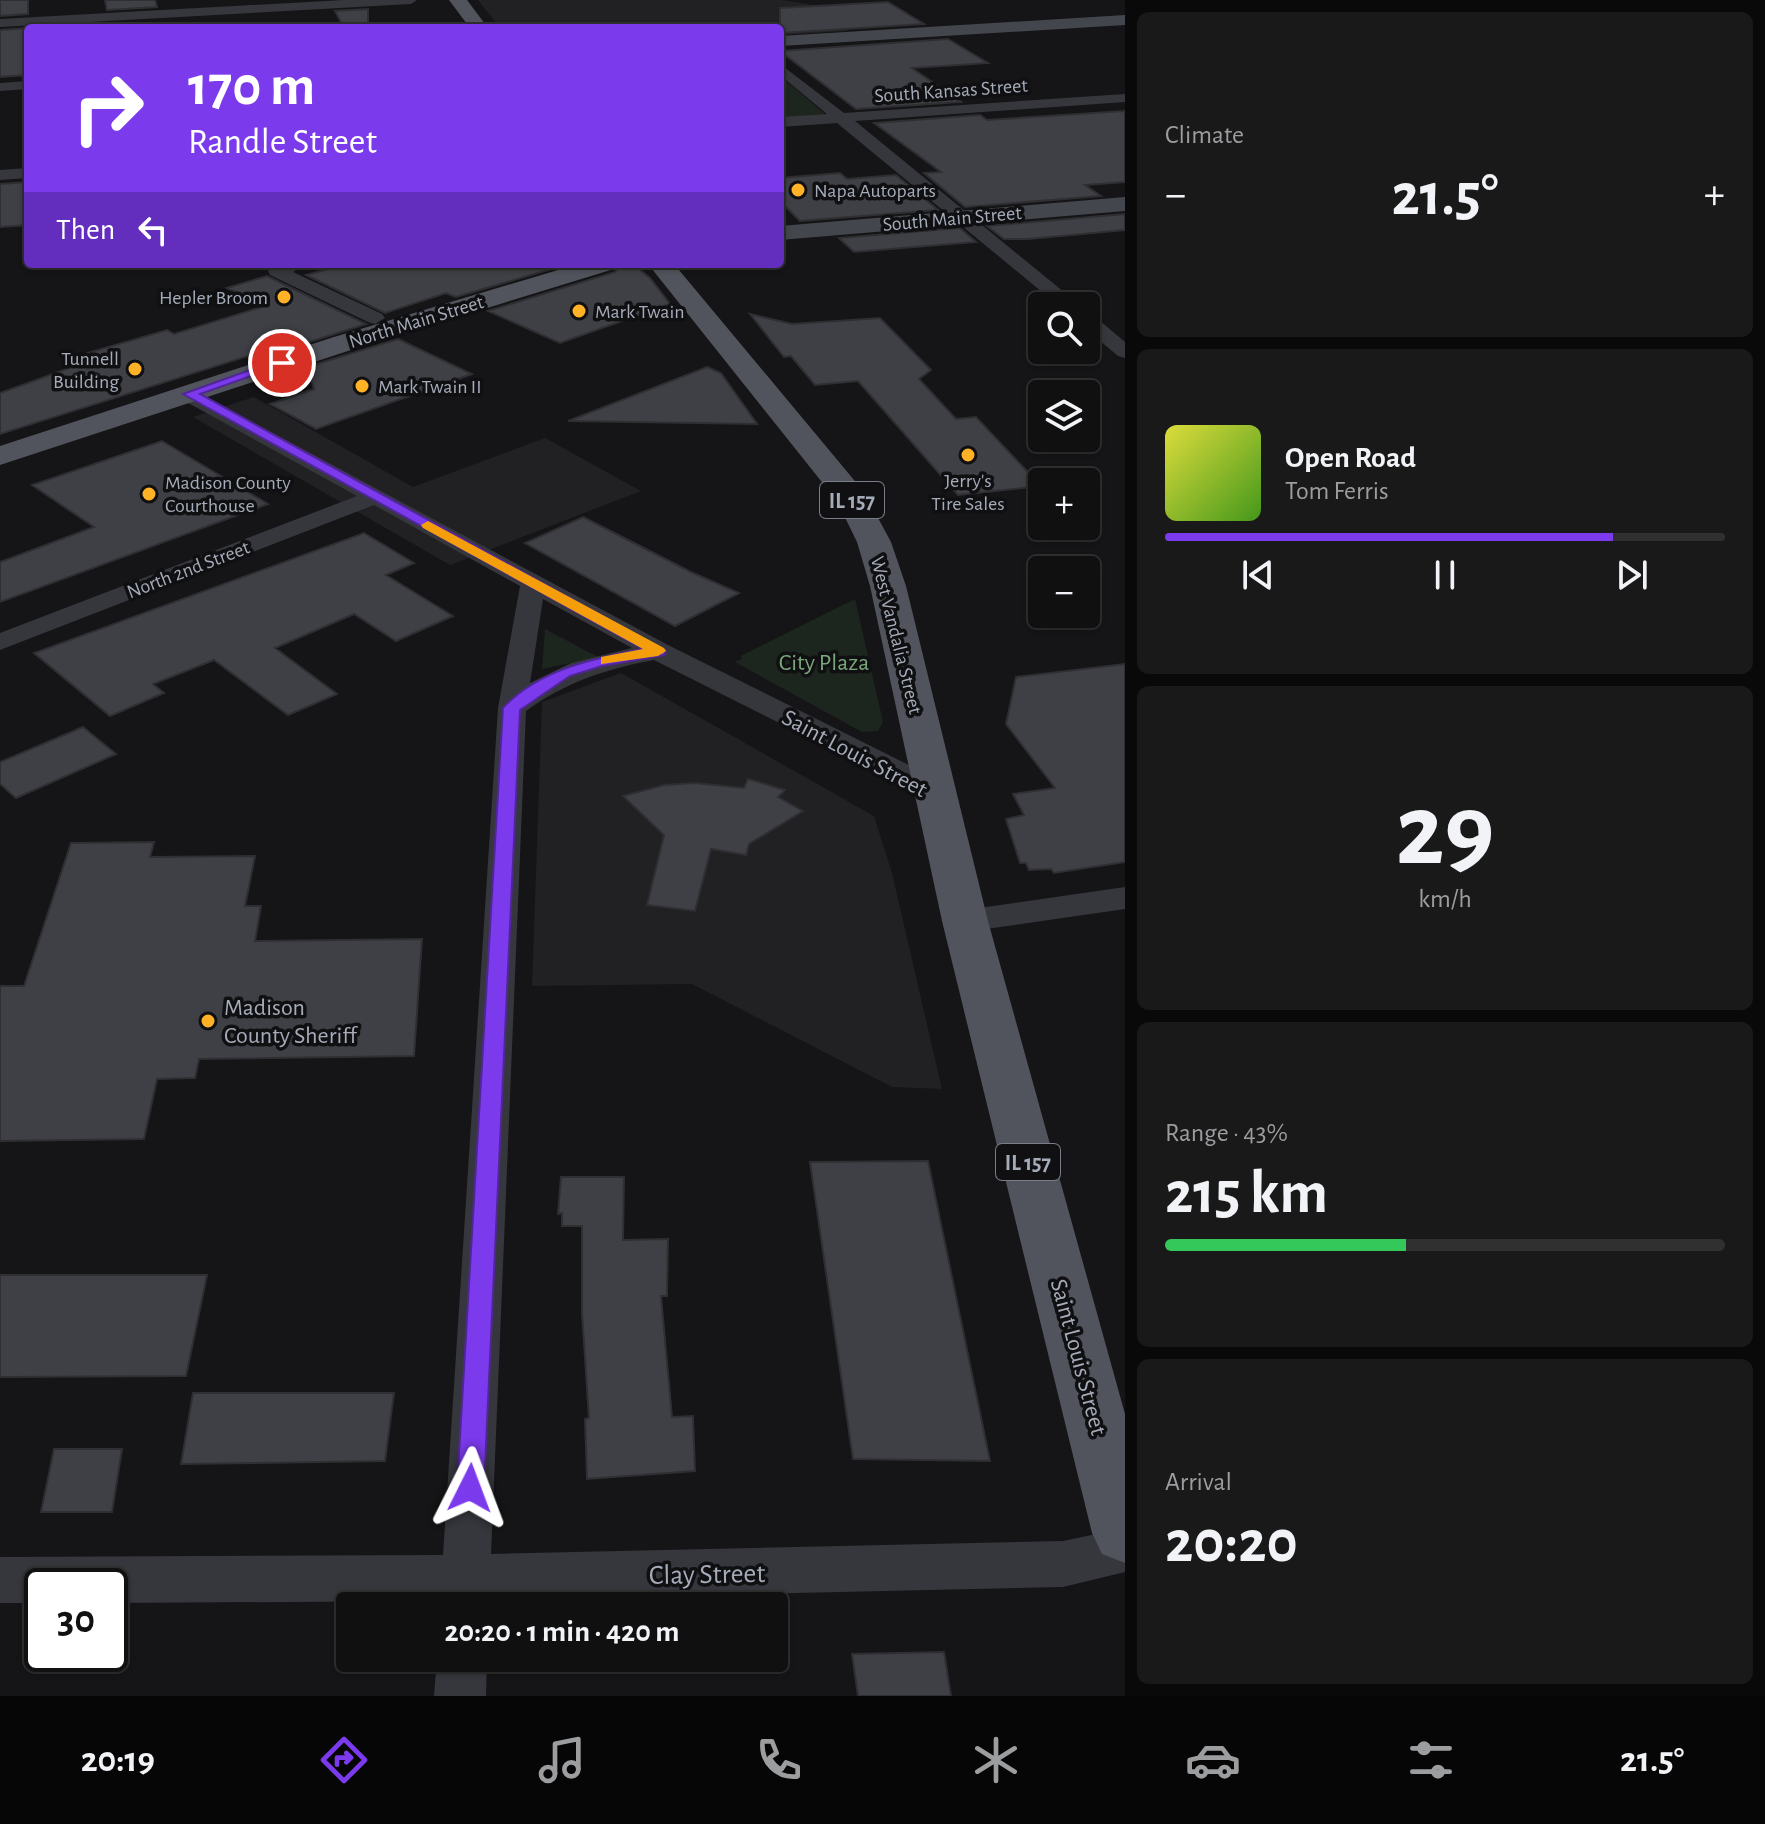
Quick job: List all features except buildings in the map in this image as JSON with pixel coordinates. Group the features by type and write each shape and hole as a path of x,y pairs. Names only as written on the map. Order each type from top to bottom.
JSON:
{"main road":[{"path":"458,0 476,24"},
{"path":"784,41 1125,20"},
{"name":"South Main Street","path":"784,233 1125,204"},
{"name":"North Main Street","path":"0,456 344,343 592,268"},
{"name":"West Vandalia Street","path":"664,268 821,460 864,519 886,580 934,789"},
{"name":"Saint Louis Street","path":"934,789 965,921 1125,1533"}],"street":[{"path":"0,23 411,0"},
{"path":"784,71 1054,292"},
{"path":"0,87 24,85"},
{"name":"South Kansas Street","path":"784,122 1125,98"},
{"path":"0,175 24,173"},
{"path":"286,268 277,271 375,318"},
{"path":"1100,330 1122,346"},
{"name":"Saint Louis Street","path":"189,394 658,651 934,789"},
{"name":"North 2nd Street","path":"0,642 377,496"},
{"path":"465,1592 514,688 533,583"},
{"path":"514,688 599,662 658,651"},
{"path":"965,921 1125,898"},
{"name":"Clay Street","path":"0,1580 465,1592 1063,1564 1125,1550"},
{"path":"460,1696 461,1672"}],"shaded area":[{"path":"478,0 782,0 808,4 848,31 784,35 784,24 497,24"},
{"path":"254,397 413,487 545,438 641,491 450,565 193,417"},
{"path":"621,673 874,816 892,873 942,1089 892,1087 692,984 532,986 542,702"}],"green space":[{"path":"784,79 824,113 784,118"},
{"name":"City Plaza","path":"855,599 883,722 878,731 862,732 735,662 742,659 741,656"},
{"path":"545,629 598,657 542,669"}],"slow traffic":[{"path":"428,525 658,651 606,660"}],"place":[{"name":"Napa Autoparts","path":"798,190"},
{"name":"Hepler Broom","path":"284,297"},
{"name":"Mark Twain","path":"579,311"},
{"name":"Tunnell Building","path":"135,369"},
{"name":"Mark Twain II","path":"362,386"},
{"name":"Jerry's Tire Sales","path":"968,455"},
{"name":"Madison County Courthouse","path":"149,494"},
{"name":"Madison County Sheriff","path":"208,1021"}],"route":[{"path":"282,363 189,394 658,651 599,662 565,673 512,708 470,1488"}]}
